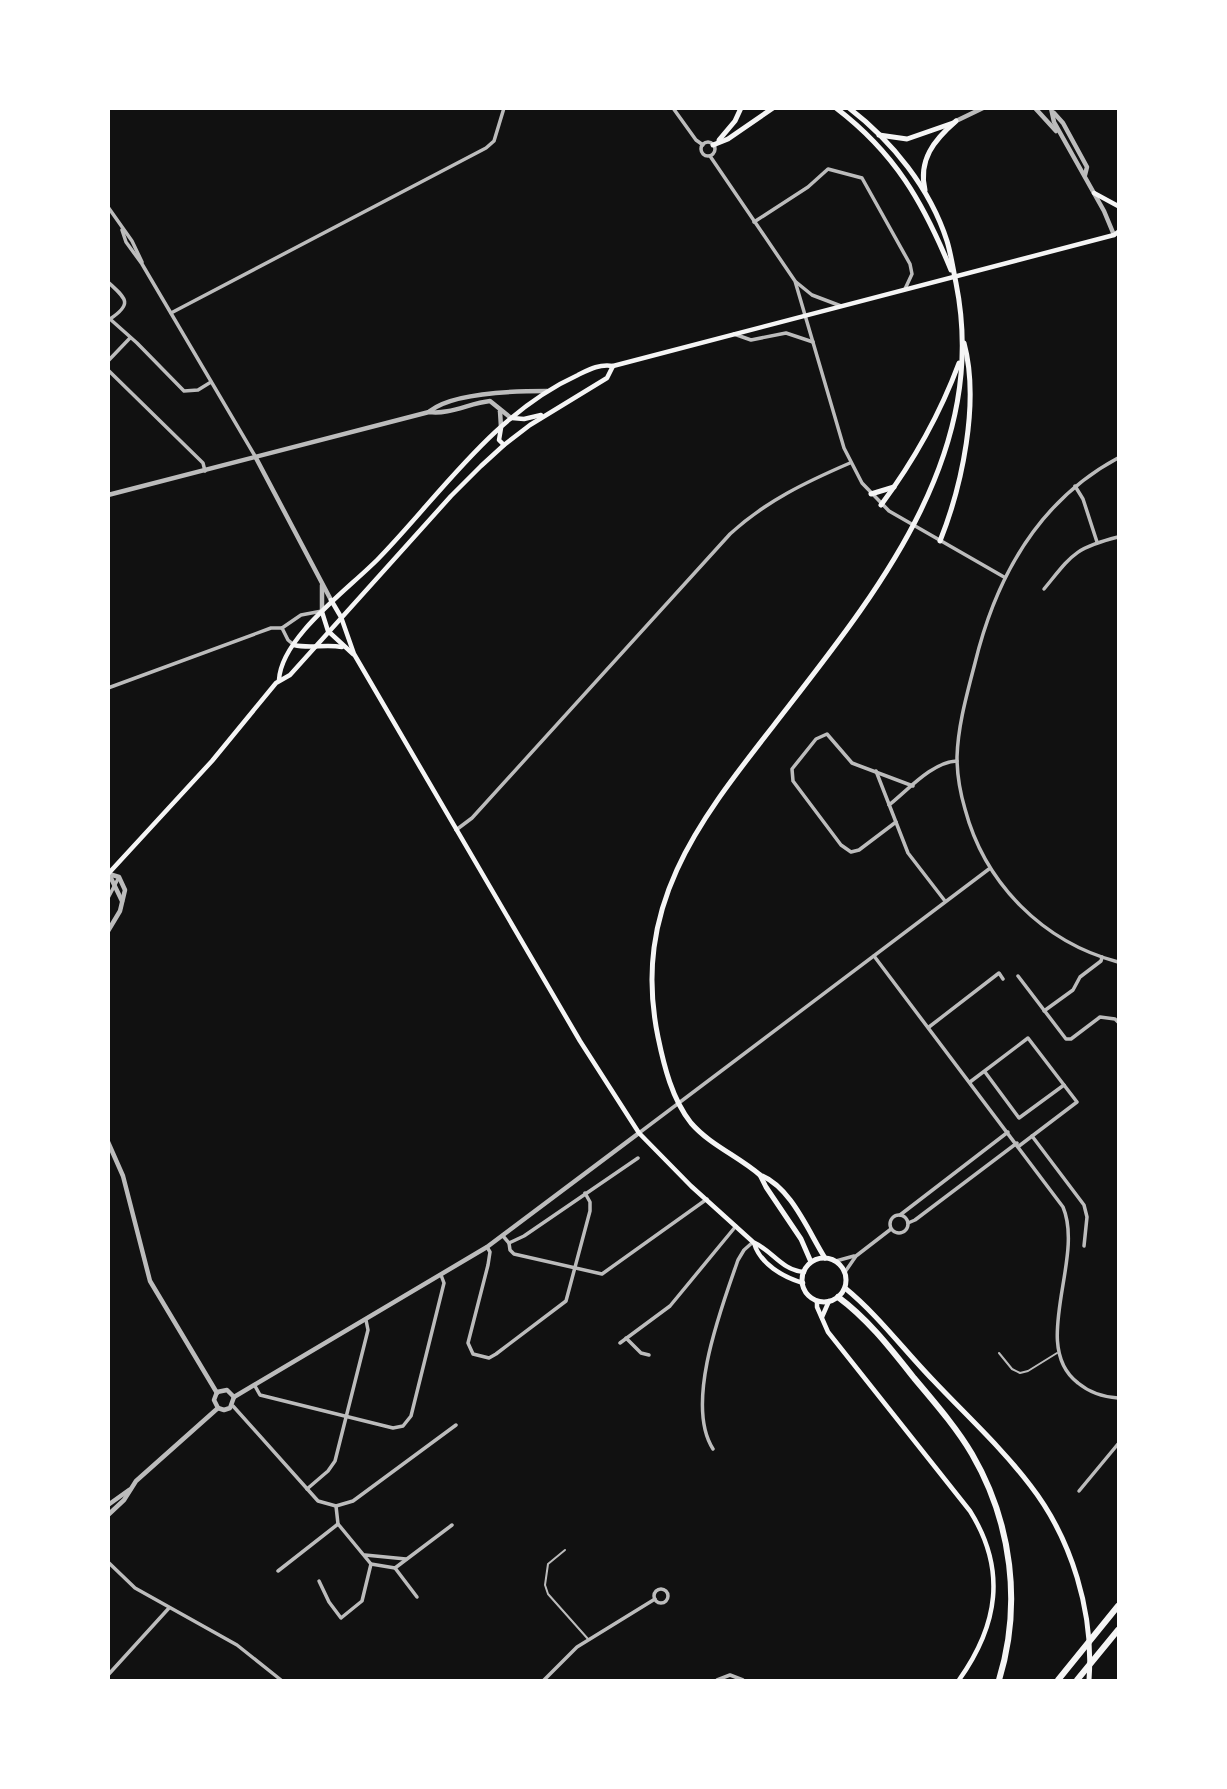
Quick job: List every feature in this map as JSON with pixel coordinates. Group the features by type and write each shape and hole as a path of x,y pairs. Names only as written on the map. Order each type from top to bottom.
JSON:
{"highway":[{"path":"838,1297 856,1310 873,1328 951,1424 971,1453 993,1498 1006,1545 1012,1589 1009,1636 999,1681"},
{"path":"1058,1681 1118,1606"},
{"path":"1077,1681 1118,1630"}],"main road":[{"path":"716,143 735,121 741,108"},
{"path":"716,143 727,139 773,108"},
{"path":"836,108 876,143 906,180 931,223 956,283"},
{"path":"849,108 879,135 906,167 927,198 948,243 962,334 969,360 969,385 964,454 957,494 940,541"},
{"path":"927,198 923,174 928,154 937,138 956,121"},
{"path":"879,135 907,139 956,121"},
{"path":"1094,193 1118,206"},
{"path":"279,680 280,668 294,645 331,600 378,559 501,427 548,391 601,364 613,366 1117,234"},
{"path":"825,1258 787,1198 771,1179 760,1175 701,1133 686,1116 662,1054 654,1009 654,956 660,916 678,864 702,820 860,612 909,534 946,448 956,407 962,334"},
{"path":"881,505 932,422 961,357"},
{"path":"108,874 212,761 279,680 290,676 451,496 504,445 547,414 607,378 613,366"},
{"path":"511,418 527,419 547,414"},
{"path":"501,427 499,437 504,445"},
{"path":"871,494 894,487"},
{"path":"331,600 341,617 354,654 580,1041 639,1133 753,1242 764,1247 783,1266 804,1272"},
{"path":"322,611 328,631 354,654"},
{"path":"294,645 305,648 324,645 344,647"},
{"path":"760,1175 801,1240 811,1262"},
{"path":"753,1242 757,1254 763,1260 785,1276 803,1283"},
{"path":"825,1258 836,1261 845,1272 845,1288 838,1297 829,1301 817,1301 808,1294 803,1283 804,1272 811,1262 825,1258"},
{"path":"845,1288 870,1309 911,1357 1006,1455 1053,1520 1077,1578 1085,1612 1089,1655 1088,1681"},
{"path":"817,1301 828,1332 970,1511 986,1542 994,1577 990,1615 981,1646 959,1681"},
{"path":"822,1318 829,1301"}],"street":[{"path":"171,313 481,151 494,141 504,108"},
{"path":"673,108 703,145"},
{"path":"956,121 983,108"},
{"path":"1035,108 1063,139"},
{"path":"1052,111 1063,139 1117,234"},
{"path":"1052,111 1063,123 1087,167 1085,176"},
{"path":"703,145 708,142 716,143 715,151 710,156"},
{"path":"703,145 702,153 710,156 795,281 812,295 841,306"},
{"path":"754,222 808,187 824,171 831,169 864,180 910,264 912,274 905,289"},
{"path":"108,207 126,242 142,264 256,458 331,600"},
{"path":"795,281 841,441 856,475 889,511 1004,577"},
{"path":"108,282 124,297 125,307 109,320 137,343 184,391 198,390 211,382"},
{"path":"734,333 751,340 783,332 813,342"},
{"path":"108,360 130,338"},
{"path":"108,370 203,463 205,471"},
{"path":"429,412 436,406 481,395 548,391"},
{"path":"108,495 429,412 438,413 487,401 495,403 511,418"},
{"path":"500,410 501,427"},
{"path":"1118,458 1075,486 1033,531 1004,577 981,639 960,722 957,761 967,818 989,869 1012,898 1040,924 1066,942 1118,962"},
{"path":"456,830 472,818 730,534 771,501 850,463"},
{"path":"1075,486 1098,542"},
{"path":"1044,589 1073,554 1086,546 1118,537"},
{"path":"108,688 271,628 282,628 301,615 322,611 322,584"},
{"path":"282,628 294,645"},
{"path":"896,822 853,852 841,845 800,790 792,777 792,769 816,739 827,734 852,763 913,786"},
{"path":"889,805 936,768 957,761"},
{"path":"876,771 908,853 945,902"},
{"path":"234,1397 442,1275 503,1236 989,869"},
{"path":"108,874 119,877 125,890 120,911 108,931"},
{"path":"108,874 122,902"},
{"path":"108,898 119,877"},
{"path":"874,956 1060,1202 1069,1225 1070,1237 1057,1332 1058,1353 1067,1373 1079,1384 1096,1394 1118,1398"},
{"path":"1044,1011 1073,990 1080,976 1101,961 1102,957"},
{"path":"929,1027 999,973 1003,979"},
{"path":"1018,976 1064,1038 1069,1040 1100,1017 1118,1022"},
{"path":"891,1229 896,1233 902,1232 908,1223 1077,1102 1028,1038 970,1082"},
{"path":"984,1072 1019,1118 1064,1085"},
{"path":"891,1229 891,1219 900,1215 1008,1132"},
{"path":"1032,1136 1084,1205 1087,1217 1084,1246"},
{"path":"108,1142 123,1176 150,1280 217,1393"},
{"path":"509,1243 524,1236 638,1158"},
{"path":"487,1247 490,1252 488,1265 468,1343 473,1354 482,1358 489,1358 568,1298 590,1211 590,1202 585,1194"},
{"path":"503,1236 514,1254 595,1275 608,1272 706,1199"},
{"path":"900,1215 908,1223"},
{"path":"620,1343 670,1306 736,1226"},
{"path":"845,1272 856,1256 891,1229"},
{"path":"713,1449 704,1423 703,1399 707,1364 716,1324 738,1260 753,1242"},
{"path":"836,1261 856,1256"},
{"path":"255,1386 260,1395 393,1428 403,1426 410,1420 444,1283 442,1275"},
{"path":"307,1489 332,1467 368,1329 366,1320"},
{"path":"626,1338 641,1353 649,1355"},
{"path":"217,1393 227,1390 234,1397"},
{"path":"217,1393 214,1400 218,1408"},
{"path":"234,1397 233,1406 318,1501 336,1506 353,1501 456,1425"},
{"path":"218,1408 227,1410 233,1406"},
{"path":"108,1515 124,1500 136,1481 218,1408"},
{"path":"1079,1491 1118,1444"},
{"path":"108,1505 130,1489"},
{"path":"319,1581 329,1602 341,1618 362,1601 370,1564 338,1524 336,1506"},
{"path":"278,1571 338,1524"},
{"path":"395,1568 452,1525"},
{"path":"365,1555 408,1559"},
{"path":"108,1562 129,1583 237,1644 281,1681"},
{"path":"370,1564 395,1568 417,1597"},
{"path":"544,1681 569,1654 655,1599"},
{"path":"108,1675 169,1608"},
{"path":"717,1681 730,1675 743,1681"}],"lane":[{"path":"999,1353 1012,1369 1020,1373 1058,1353"},
{"path":"565,1550 548,1563 545,1585 548,1594 588,1640"}]}
